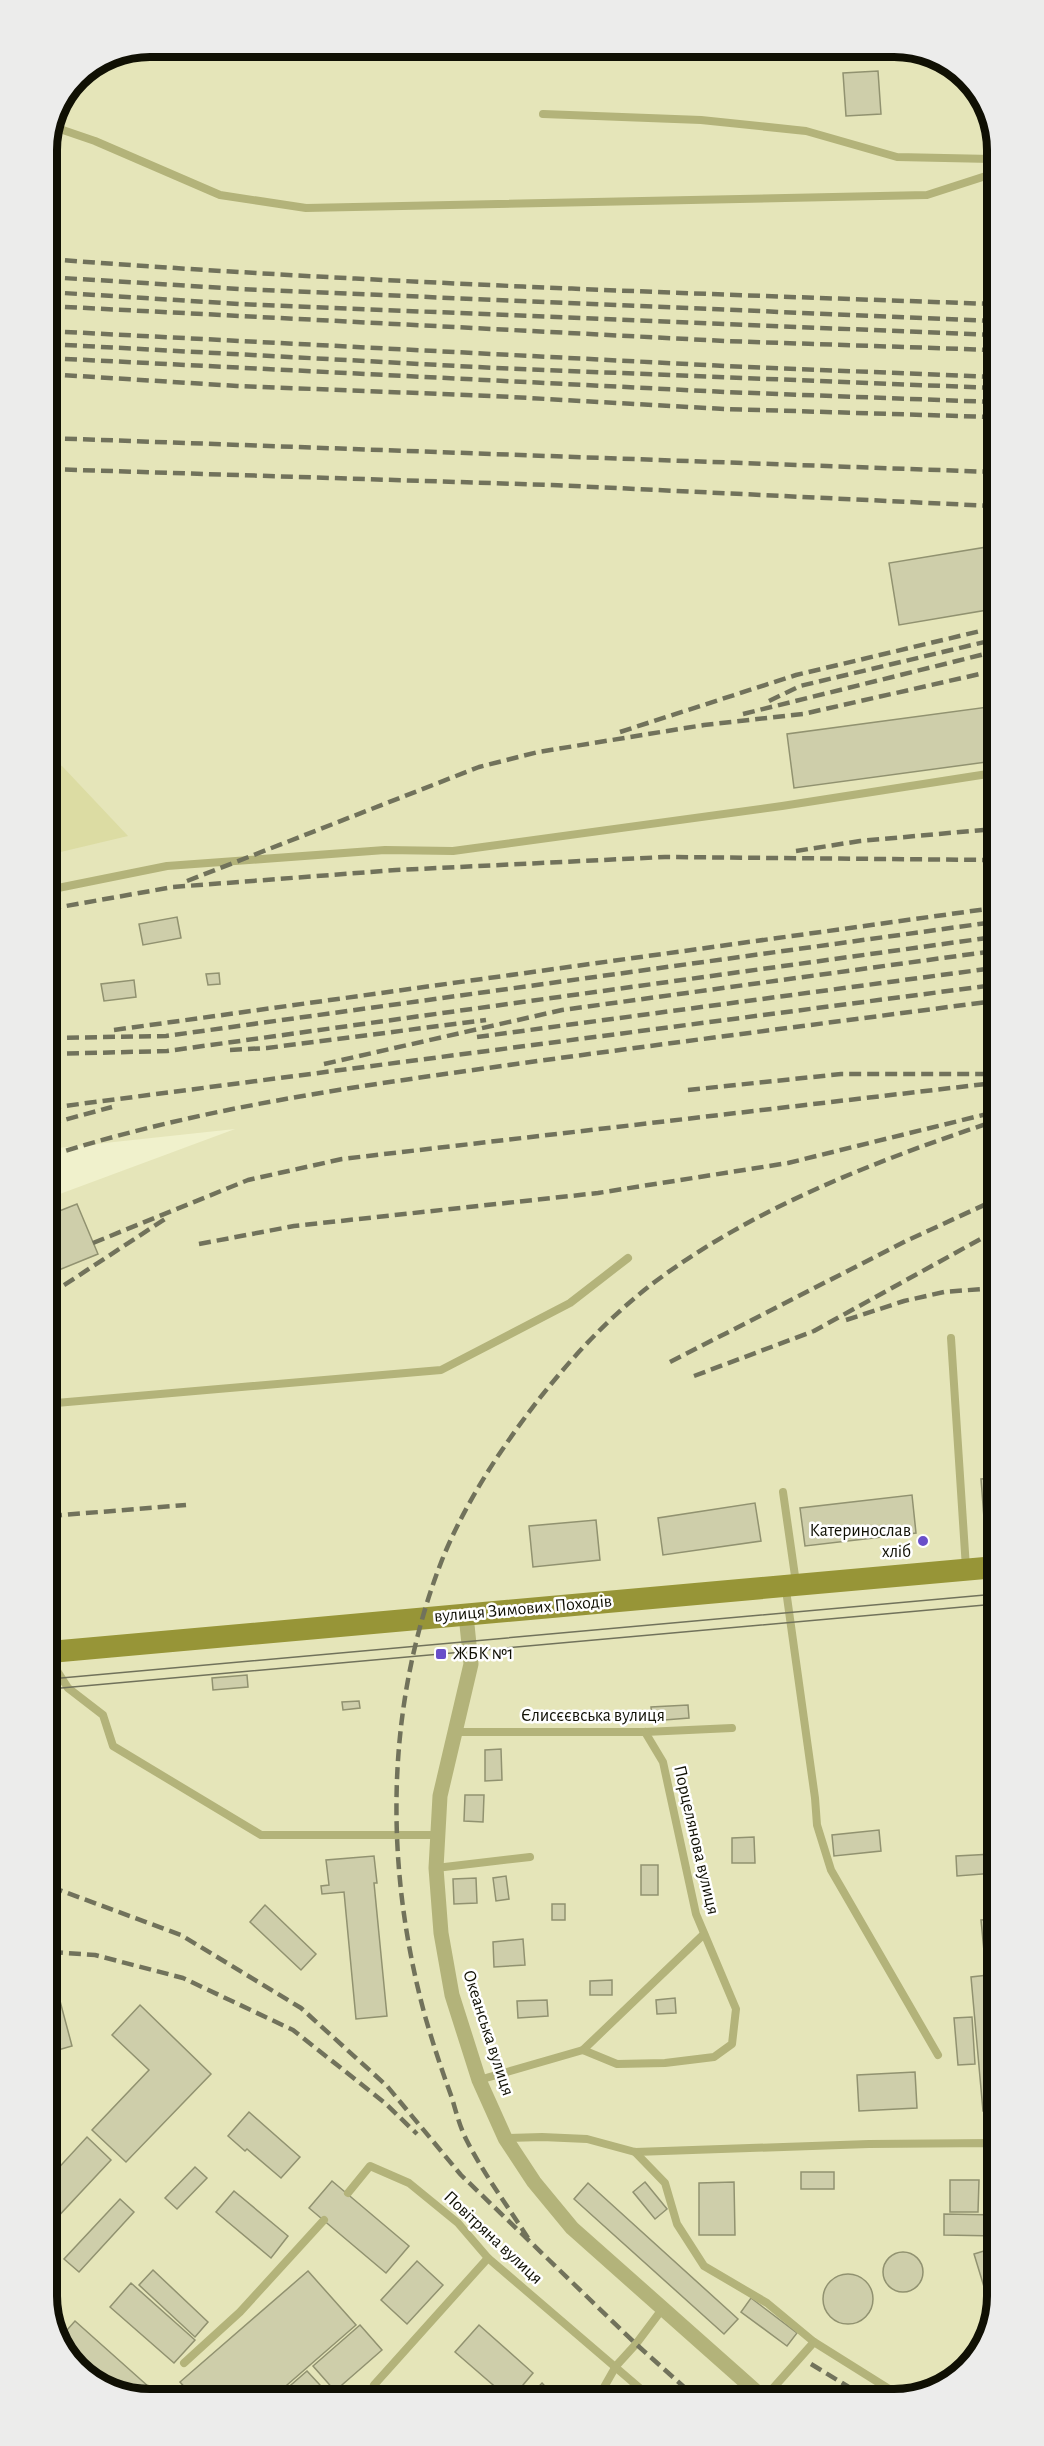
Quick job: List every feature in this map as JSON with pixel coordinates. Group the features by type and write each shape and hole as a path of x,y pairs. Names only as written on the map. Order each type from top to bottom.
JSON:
{"main road":[{"name":"вулиця Зимових Походів","path":"57,1651 987,1568"}],"street":[{"name":"Океанська вулиця","path":"466,1615 471,1664 440,1796 436,1868 441,1933 452,1995 479,2080 505,2138 534,2182 572,2228 752,2389"}],"lane":[{"path":"543,114 701,120 806,131 897,157 987,159"},
{"path":"60,129 95,141 220,195 306,208 927,195 987,176"},
{"path":"57,888 167,866 385,850 453,851 782,806 987,774"},
{"path":"57,1403 441,1370 570,1303 628,1258"},
{"path":"951,1338 966,1569"},
{"path":"783,1492 817,1825 831,1870 938,2055"},
{"path":"57,1671 68,1688 103,1715 113,1746 261,1835 438,1835"},
{"name":"Єлисєєвська вулиця","path":"454,1732 645,1732 732,1728"},
{"name":"Порцелянова вулиця","path":"583,2050 704,1934 696,1914 663,1762 645,1732"},
{"path":"436,1868 530,1857"},
{"path":"479,2080 583,2050 617,2064 664,2063 714,2057 732,2044 736,2010 704,1934"},
{"path":"505,2138 587,2139 635,2152 869,2144 987,2143"},
{"path":"635,2152 665,2183 677,2224 704,2266 767,2303 814,2342 889,2389"},
{"name":"Повітряна вулиця","path":"348,2193 370,2166 409,2183 458,2223 488,2258 641,2389"},
{"path":"184,2363 240,2312 324,2220"},
{"path":"374,2385 488,2258"},
{"path":"603,2389 616,2366 663,2308"},
{"path":"772,2389 814,2342"}],"shaded area":[{"path":"150,57 900,57 924,62 951,76 968,93 977,109 985,132 987,150 987,2296 985,2314 977,2337 968,2353 946,2373 924,2384 894,2389 144,2389 126,2386 103,2377 93,2370 73,2348 62,2326 57,2296 57,1195 235,1129 57,1148 57,144 60,126 76,93 103,69 120,62"},
{"path":"57,765 62,766 128,836 57,853"}],"building":[{"path":"878,71 881,114 846,116 843,73"},
{"path":"987,547 987,610 899,625 889,563"},
{"path":"987,707 987,762 794,788 787,734"},
{"path":"177,917 181,938 143,945 139,924"},
{"path":"219,973 220,984 208,985 206,974"},
{"path":"134,980 136,997 104,1001 101,984"},
{"path":"77,1204 98,1254 57,1271 57,1212"},
{"path":"981,1479 987,1479 987,1518 984,1518"},
{"path":"912,1495 916,1533 805,1546 800,1508"},
{"path":"755,1503 761,1541 663,1555 658,1518"},
{"path":"596,1520 600,1560 533,1567 529,1526"},
{"path":"247,1675 248,1687 213,1690 212,1678"},
{"path":"359,1701 360,1708 343,1710 342,1702"},
{"path":"688,1705 689,1718 652,1721 651,1707"},
{"path":"501,1749 502,1780 485,1781 485,1750"},
{"path":"465,1795 484,1795 483,1822 464,1821"},
{"path":"879,1830 881,1851 834,1856 832,1835"},
{"path":"754,1837 755,1863 732,1863 732,1838"},
{"path":"987,1854 987,1874 957,1876 956,1856"},
{"path":"374,1856 377,1883 374,1883 387,2016 356,2019 344,1892 322,1894 321,1886 329,1885 326,1860"},
{"path":"641,1865 658,1865 658,1895 641,1895"},
{"path":"506,1876 509,1899 496,1901 493,1878"},
{"path":"476,1878 477,1903 454,1904 453,1879"},
{"path":"552,1904 565,1904 565,1920 552,1920"},
{"path":"265,1905 316,1954 301,1970 250,1922"},
{"path":"981,1920 987,1920 987,1972 986,1972"},
{"path":"523,1939 525,1965 494,1967 493,1942"},
{"path":"987,1975 987,2111 983,2111 971,1977"},
{"path":"612,1980 612,1995 590,1995 590,1981"},
{"path":"675,1998 676,2013 657,2014 656,2000"},
{"path":"547,2000 548,2016 518,2018 517,2001"},
{"path":"60,2001 72,2046 57,2050 57,2002"},
{"path":"140,2005 211,2074 126,2162 92,2130 149,2070 112,2035"},
{"path":"972,2017 975,2064 958,2065 954,2018"},
{"path":"915,2072 917,2108 859,2111 857,2075"},
{"path":"249,2112 300,2157 281,2178 228,2136"},
{"path":"87,2137 111,2160 57,2218 57,2170"},
{"path":"195,2167 207,2178 177,2209 165,2198"},
{"path":"801,2172 834,2172 834,2189 801,2189"},
{"path":"950,2180 979,2180 978,2212 950,2212"},
{"path":"332,2181 409,2246 386,2273 309,2208"},
{"path":"645,2182 667,2209 655,2219 633,2192"},
{"path":"734,2182 735,2235 699,2235 699,2183"},
{"path":"588,2183 738,2319 724,2334 574,2199"},
{"path":"234,2191 288,2236 271,2258 216,2212"},
{"path":"120,2199 134,2212 79,2272 64,2259"},
{"path":"944,2214 987,2215 987,2236 944,2235"},
{"path":"987,2250 987,2296 974,2254"},
{"path":"903,2252 911,2253 917,2258 922,2264 922,2280 917,2286 911,2291 903,2292 895,2291 889,2286 884,2280 883,2272 884,2264 889,2258 895,2253"},
{"path":"417,2261 443,2285 407,2324 381,2300"},
{"path":"153,2270 208,2322 195,2337 139,2285"},
{"path":"308,2271 356,2325 282,2389 186,2389 180,2382"},
{"path":"843,2274 853,2274 866,2281 873,2294 873,2304 866,2317 853,2324 843,2324 834,2320 827,2313 823,2304 823,2294 827,2285 834,2278"},
{"path":"131,2283 195,2340 174,2363 110,2307"},
{"path":"751,2298 797,2333 787,2346 741,2312"},
{"path":"75,2321 149,2387 144,2389 126,2386 103,2377 80,2357 65,2332"},
{"path":"360,2325 382,2350 337,2389 333,2389 313,2366"},
{"path":"479,2325 533,2373 520,2389 498,2389 455,2352"},
{"path":"307,2371 324,2389 286,2389"},
{"path":"542,2383 548,2389 536,2389"}],"tram line":[{"path":"57,1678 987,1595"},
{"path":"57,1688 987,1605"}],"railway":[{"path":"57,260 401,281 987,304"},
{"path":"57,278 239,289 987,321"},
{"path":"57,293 239,304 987,335"},
{"path":"57,307 725,341 987,350"},
{"path":"57,332 725,366 987,377"},
{"path":"57,345 495,368 987,388"},
{"path":"57,359 725,392 987,402"},
{"path":"57,375 237,386 493,396 725,409 987,417"},
{"path":"57,438 987,472"},
{"path":"57,469 552,485 987,506"},
{"path":"620,732 796,675 987,629"},
{"path":"769,701 800,686 987,641"},
{"path":"743,714 987,653"},
{"path":"187,881 479,767 538,752 704,725 803,714 987,672"},
{"path":"796,851 860,841 987,830"},
{"path":"57,908 173,887 396,870 665,857 987,860"},
{"path":"114,1030 987,909"},
{"path":"57,1038 166,1036 987,923"},
{"path":"57,1054 167,1051 987,938"},
{"path":"324,1064 562,1010 987,952"},
{"path":"477,1037 987,969"},
{"path":"57,1107 987,986"},
{"path":"57,1154 164,1124 339,1090 457,1072 987,1002"},
{"path":"230,1050 267,1048 486,1020"},
{"path":"688,1090 841,1074 987,1074"},
{"path":"93,1243 248,1180 342,1159 987,1084"},
{"path":"57,1122 112,1107"},
{"path":"199,1244 294,1226 598,1193 788,1163 987,1114"},
{"path":"528,2238 480,2164 462,2130 425,2016 402,1902 397,1844 397,1786 401,1729 410,1672 423,1615 442,1560 473,1497 525,1418 579,1352 639,1294 695,1254 776,1208 862,1169 987,1124"},
{"path":"670,1362 906,1241 987,1204"},
{"path":"57,1290 165,1219"},
{"path":"694,1376 814,1331 987,1235"},
{"path":"846,1320 904,1301 944,1292 987,1289"},
{"path":"57,1515 186,1505"},
{"path":"57,1889 181,1935 301,2008 387,2086 461,2175 636,2344 686,2389"},
{"path":"57,1952 95,1955 183,1978 293,2030 385,2103 417,2134"},
{"path":"811,2364 852,2389"}],"place":[{"name":"Катеринослав хліб","path":"923,1541"},
{"name":"ЖБК №1","path":"441,1654"}]}
